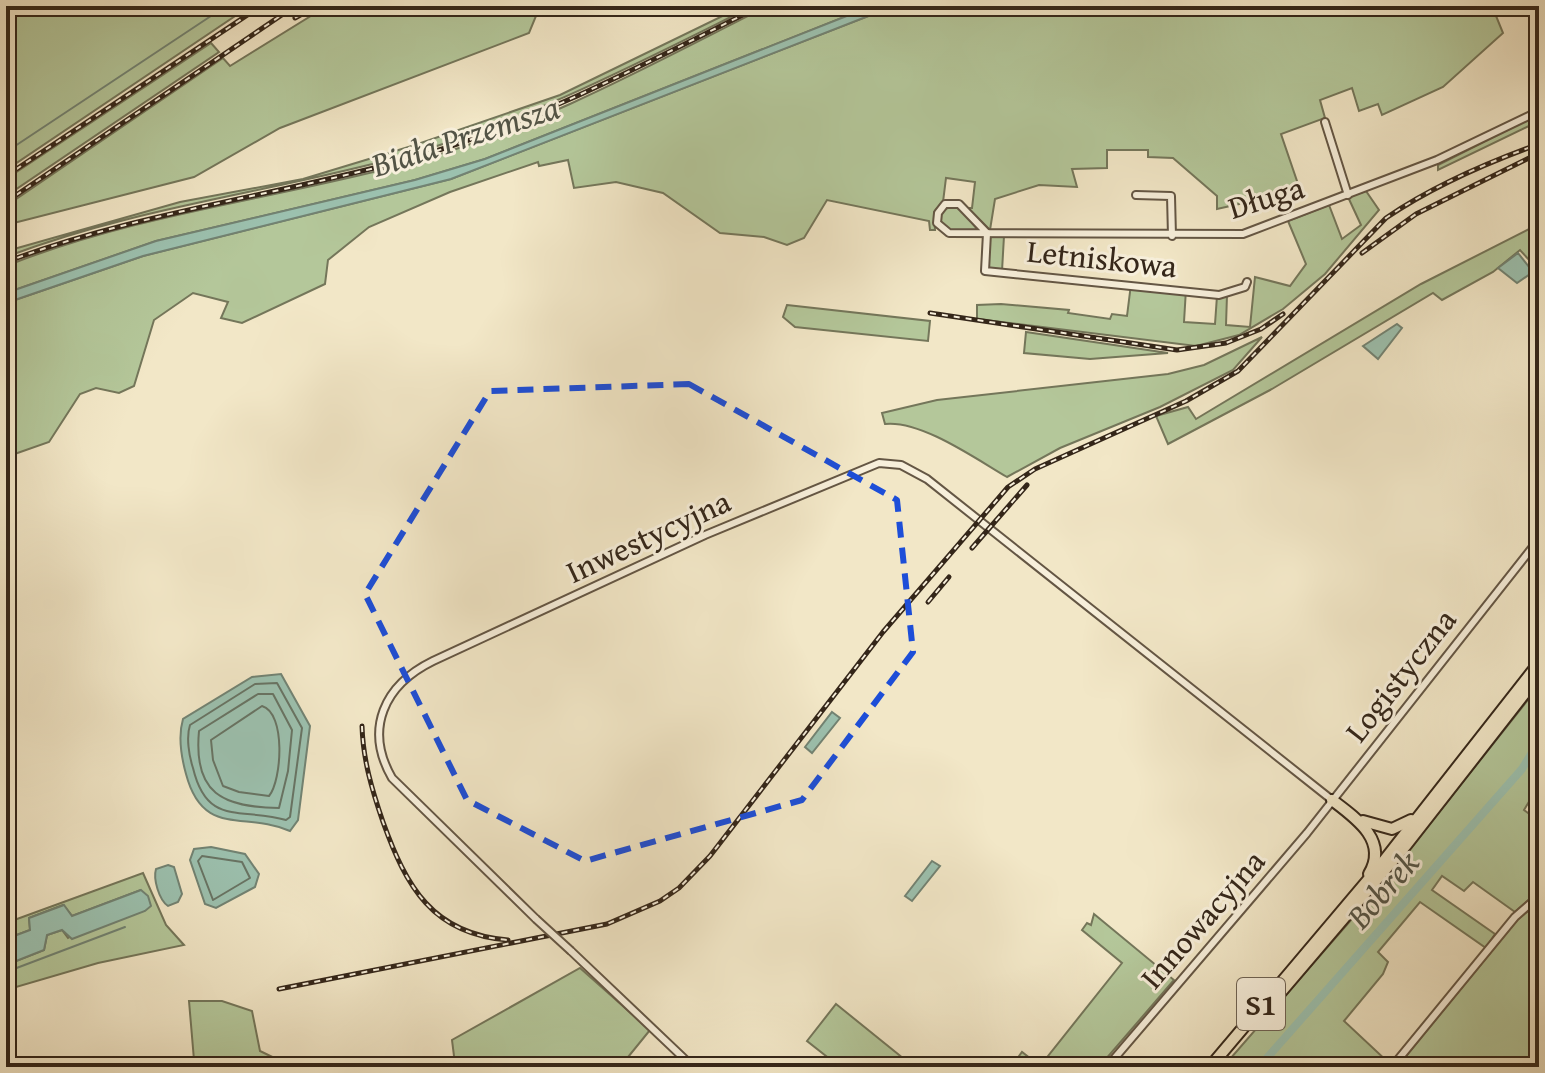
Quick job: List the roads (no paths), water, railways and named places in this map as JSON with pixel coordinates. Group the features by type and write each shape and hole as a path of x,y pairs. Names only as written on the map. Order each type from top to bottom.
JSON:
{"highway":[{"name":"S1","path":"1210,1067 1350,902 1539,663"},
{"name":"S1","path":"1218,1067 1390,866 1539,675"},
{"path":"1332,800 1373,826 1392,829 1403,826 1433,799"},
{"path":"1350,902 1372,868 1375,855 1370,835 1351,814"}],"street":[{"name":"Długa","path":"987,233 962,206 952,203 942,207 937,220 942,230 949,233 1243,234 1464,149 1539,111"},
{"path":"1325,122 1348,195"},
{"path":"1136,195 1171,196 1172,236"},
{"name":"Letniskowa","path":"987,233 985,271 1219,295 1238,290 1247,282"},
{"name":"Inwestycyjna","path":"693,1067 392,778 382,757 377,728 382,709 394,688 415,670 705,535 879,463 901,465 927,479 1332,800"},
{"name":"Logistyczna","path":"1332,800 1539,539"},
{"name":"Innowacyjna","path":"1107,1067 1332,800"},
{"path":"1392,1067 1515,917 1539,896"}],"water":[{"path":"872,6 894,6 451,179 143,256 6,303 6,293 156,241 415,180 485,159"},
{"path":"1518,253 1533,272 1517,283 1498,268"},
{"path":"1397,324 1402,328 1378,359 1363,346"},
{"path":"281,674 310,726 298,820 290,831 273,825 227,819 203,807 193,794 181,746 183,719 252,677"},
{"path":"832,712 840,718 812,753 805,747"},
{"path":"211,847 245,854 259,874 255,887 216,908 205,904 190,860 194,849"},
{"path":"932,861 940,866 912,901 905,896"},
{"path":"168,865 174,867 182,894 178,902 168,906 159,894 155,873 156,869"},
{"path":"141,890 148,896 151,906 145,911 72,939 62,930 47,935 44,950 6,965 6,939 30,930 29,918 64,905 72,916"}],"waterway":[{"path":"6,152 226,6"},
{"name":"Bobrek","path":"1259,1067 1522,769 1539,741"},
{"path":"6,972 125,927"}],"railway":[{"path":"6,176 261,6"},
{"path":"6,202 295,6"},
{"path":"295,18 316,6"},
{"path":"6,262 109,229 371,169 467,141 595,88 761,6"},
{"path":"279,989 607,924 660,901 679,888 710,856 883,632 1008,487 1035,469 1186,401 1238,371 1386,218 1460,176 1539,144"},
{"path":"1362,253 1416,214 1535,155"},
{"path":"930,313 1177,350 1226,343 1261,329 1283,314"},
{"path":"972,548 1027,485"},
{"path":"928,602 949,577"},
{"path":"362,726 366,763 375,798 392,845 413,886 441,917 460,928 482,936 508,940"}],"water label":[{"name":"Biała Przemsza","path":"465,135"}]}
